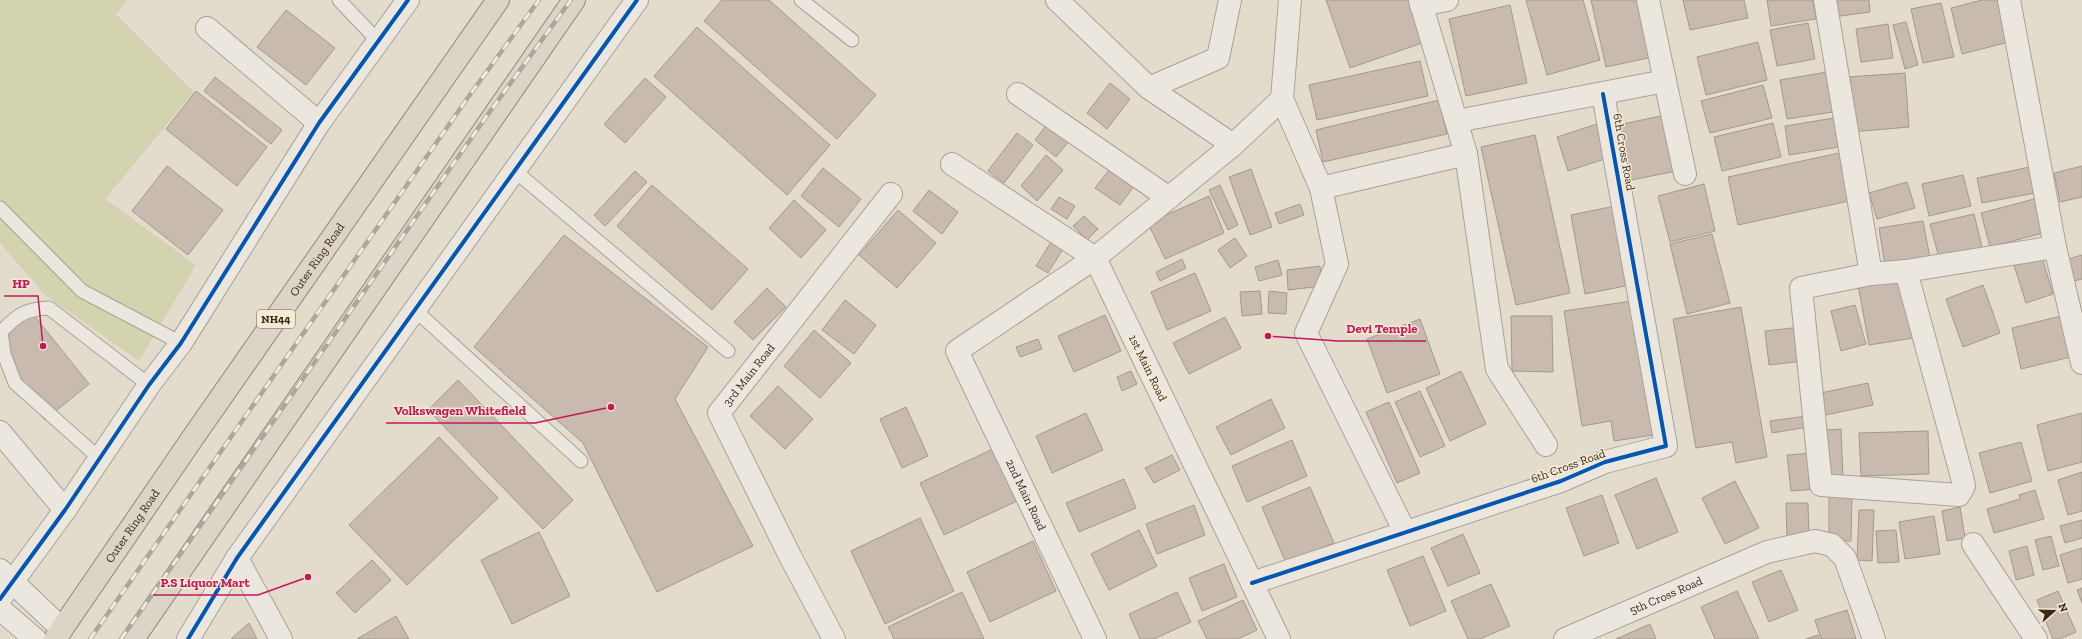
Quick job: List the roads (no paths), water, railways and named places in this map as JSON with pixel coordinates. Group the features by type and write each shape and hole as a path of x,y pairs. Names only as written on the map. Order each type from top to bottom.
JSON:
{"highway":[{"name":"Outer Ring Road","path":"59,634 203,423 498,0"},
{"path":"133,639 574,0"}],"street":[{"path":"59,634 4,584 65,510 149,385 181,343 319,123 408,0"},
{"path":"188,639 237,558 637,0"},
{"path":"1057,0 1149,88 1233,145"},
{"path":"1149,88 1218,58 1230,0"},
{"path":"1290,0 1282,98 1321,188 1337,264 1306,333 1405,532"},
{"path":"1447,0 1421,2 1466,154 1497,369 1546,445"},
{"path":"1648,0 1685,174"},
{"path":"1825,0 1871,274"},
{"path":"2009,0 2055,247 2082,363"},
{"path":"206,28 319,123"},
{"path":"1457,121 1664,81"},
{"path":"1018,94 1169,198"},
{"name":"6th Cross Road","path":"1252,583 1561,481 1605,462 1666,446 1603,94"},
{"path":"952,164 1095,258 1233,145 1282,98"},
{"path":"1321,188 1466,154"},
{"name":"3rd Main Road","path":"834,639 790,556 719,413 891,194"},
{"path":"1906,271 1964,486 1959,495 1821,485 1801,288 1871,274 1906,271 2055,247"},
{"name":"2nd Main Road","path":"1095,258 957,351 1095,639"},
{"name":"1st Main Road","path":"1095,258 1279,639"},
{"path":"0,432 65,510"},
{"name":"5th Cross Road","path":"1565,639 1767,552 1815,541 1832,545 1845,558 1874,639"},
{"path":"1973,544 2036,639"},
{"path":"237,558 281,639"},
{"path":"0,609 35,639"}],"lane":[{"path":"339,0 378,41"},
{"path":"801,0 852,40"},
{"path":"515,170 728,351"},
{"path":"0,208 82,291 181,343"},
{"path":"99,458 15,383 4,354 1,332 16,316 35,308 49,308 149,385"},
{"path":"415,310 581,461"}],"railway":[{"path":"90,639 469,96 539,0"},
{"path":"121,639 491,110 571,0"}],"place":[{"name":"Devi Temple","path":"1268,336"},
{"name":"HP","path":"43,346"},
{"name":"Volkswagen Whitefield","path":"611,407"},
{"name":"P.S Liquor Mart","path":"308,577"}]}
